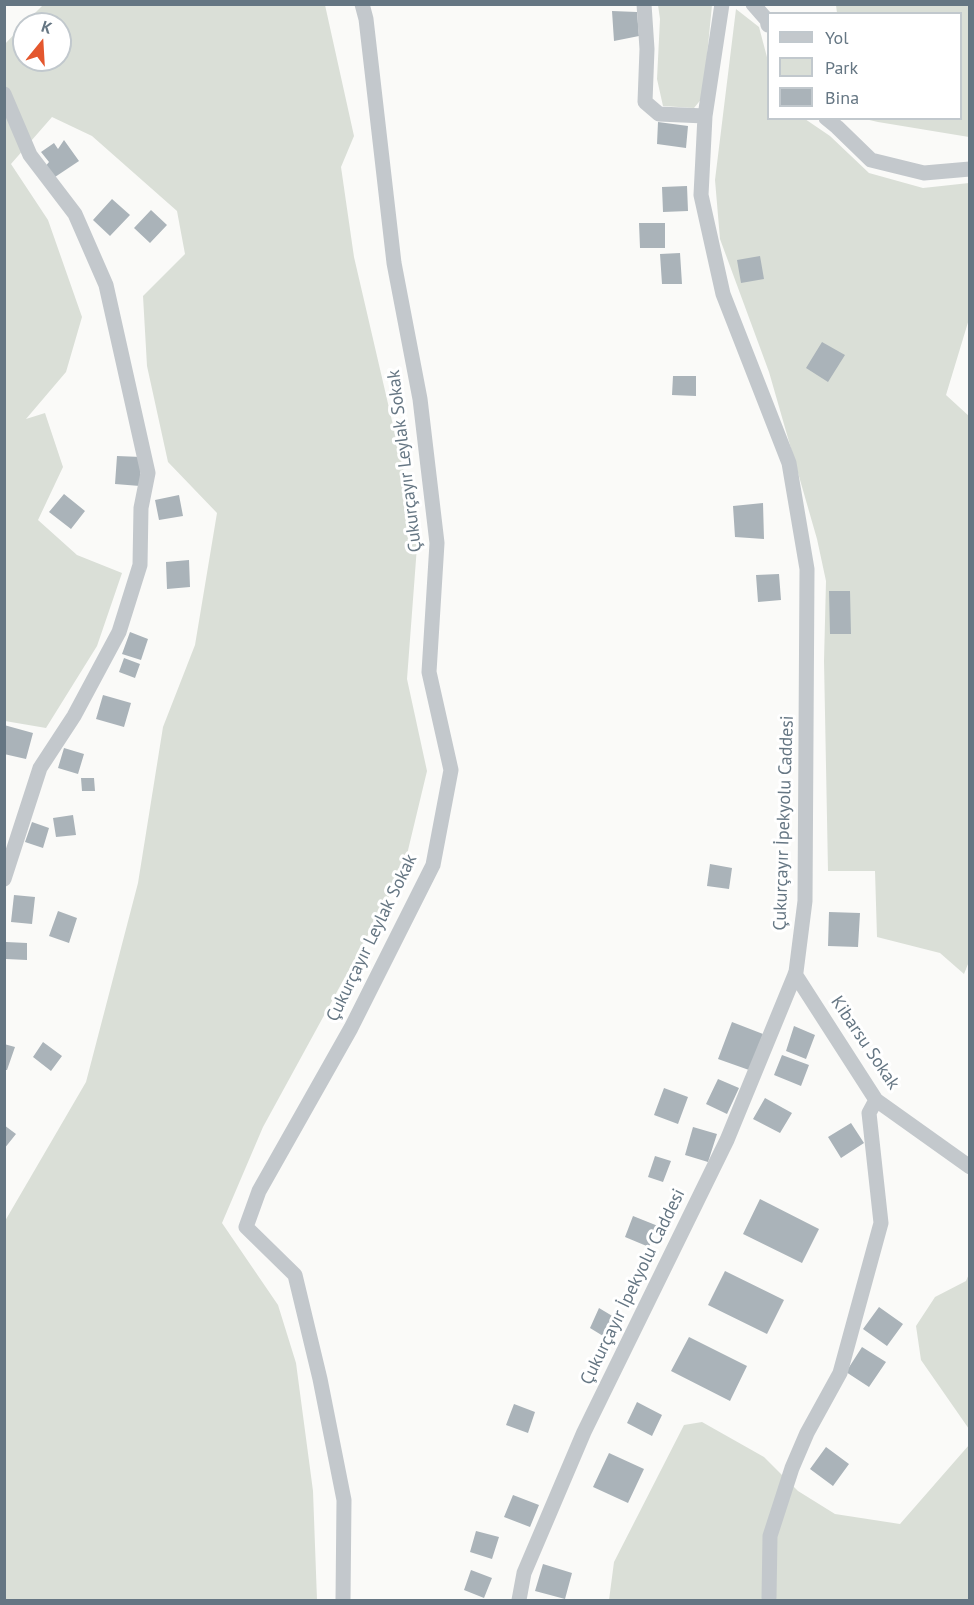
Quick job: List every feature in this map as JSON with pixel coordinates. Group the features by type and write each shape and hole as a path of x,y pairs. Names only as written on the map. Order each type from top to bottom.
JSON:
{"street":[{"name":"Çukurçayır Leylak Sokak","path":"343,1600 344,1500 320,1379 295,1275 246,1227 259,1191 351,1028 433,865 451,770 429,672 437,543 420,399 393,263 366,19 362,4"},
{"path":"644,4 647,49 645,102 659,114 705,116"},
{"name":"Çukurçayır İpekyolu Caddesi","path":"519,1600 525,1573 584,1432 727,1140 795,974 805,901 807,569 789,463 723,294 701,195 705,116 722,4"},
{"path":"753,4 767,20"},
{"path":"4,94 30,155 75,214 106,285 148,473 141,508 140,565 119,632 74,716 40,768 4,879"},
{"path":"828,120 871,160 924,173 969,169"},
{"name":"Kibarsu Sokak","path":"795,974 876,1100 969,1167"},
{"path":"769,1598 770,1536 792,1468 807,1433 840,1373 880,1223 869,1113 876,1100"}],"green space":[{"path":"43,5 325,5 354,136 341,167 354,257 418,533 407,679 427,771 403,871 263,1127 222,1223 278,1305 296,1363 313,1491 317,1600 5,1600 5,1221 86,1082 138,883 163,727 195,645 217,513 168,462 147,366 143,296 185,254 177,211 92,136 52,117 11,164 48,220 82,317 66,372 26,419 45,413 63,467 38,520 77,555 122,573 97,646 46,728 5,721 4,45 12,37 12,72 72,72 72,12 36,12"},
{"path":"658,5 712,5 703,97 694,108 663,106 657,79 660,19"},
{"path":"836,5 969,5 969,137 869,120 962,120 962,12 837,12"},
{"path":"736,9 759,27 767,57 767,120 806,120 830,136 869,173 923,188 969,183 969,319 946,395 970,417 970,959 964,974 940,953 877,937 875,871 828,871 824,661 826,581 817,539 769,372 720,239 715,180"},
{"path":"969,1274 969,1429 921,1360 916,1326 935,1297 966,1281"},
{"path":"702,1422 764,1457 798,1491 835,1514 900,1524 969,1445 969,1600 609,1600 614,1562 684,1425"}],"building":[{"path":"612,11 637,12 639,36 614,41"},
{"path":"658,122 688,126 686,148 657,144"},
{"path":"64,140 79,161 52,179 44,168 49,162 41,152 54,143 58,149"},
{"path":"687,186 688,211 663,212 662,187"},
{"path":"112,199 130,215 110,236 93,220"},
{"path":"151,210 167,225 150,243 134,228"},
{"path":"639,223 665,223 665,248 640,248"},
{"path":"680,253 682,284 662,284 660,254"},
{"path":"760,256 764,279 741,283 737,260"},
{"path":"822,342 845,355 828,382 806,368"},
{"path":"673,376 696,376 696,396 672,395"},
{"path":"117,456 141,457 140,486 115,484"},
{"path":"64,494 85,511 71,529 49,512"},
{"path":"179,495 183,516 159,520 155,500"},
{"path":"763,503 764,539 735,537 733,506"},
{"path":"189,560 190,587 167,589 166,562"},
{"path":"779,574 781,600 758,602 756,575"},
{"path":"829,591 850,591 851,634 830,634"},
{"path":"130,632 148,639 141,660 122,654"},
{"path":"124,658 140,664 135,678 119,672"},
{"path":"103,695 131,703 124,727 96,719"},
{"path":"4,725 33,733 26,759 4,754"},
{"path":"64,748 84,754 78,774 58,768"},
{"path":"81,778 94,778 95,791 82,791"},
{"path":"73,815 76,835 56,837 53,818"},
{"path":"32,822 49,828 43,848 25,842"},
{"path":"710,864 732,868 729,889 707,886"},
{"path":"14,895 35,897 32,924 11,922"},
{"path":"58,911 77,918 69,943 49,936"},
{"path":"829,912 860,913 858,947 828,946"},
{"path":"6,942 27,943 27,960 6,959"},
{"path":"732,1022 763,1034 749,1070 718,1059"},
{"path":"794,1026 815,1035 806,1059 786,1051"},
{"path":"43,1042 62,1056 51,1071 33,1057"},
{"path":"4,1044 15,1047 7,1070 4,1070"},
{"path":"782,1055 809,1065 801,1086 774,1075"},
{"path":"718,1079 739,1088 727,1114 706,1104"},
{"path":"664,1088 688,1097 678,1124 654,1115"},
{"path":"765,1098 792,1113 780,1133 753,1119"},
{"path":"851,1123 864,1143 841,1158 828,1137"},
{"path":"4,1125 16,1134 4,1149"},
{"path":"693,1127 717,1134 708,1162 685,1155"},
{"path":"655,1156 671,1161 663,1182 648,1177"},
{"path":"760,1199 819,1229 802,1263 743,1234"},
{"path":"633,1216 658,1226 649,1247 625,1237"},
{"path":"725,1271 784,1300 767,1334 708,1305"},
{"path":"879,1307 903,1324 887,1346 863,1329"},
{"path":"599,1308 619,1320 608,1339 590,1328"},
{"path":"689,1337 747,1366 730,1401 671,1371"},
{"path":"862,1347 886,1362 869,1387 846,1372"},
{"path":"637,1402 662,1415 652,1436 627,1423"},
{"path":"514,1404 535,1412 528,1433 506,1425"},
{"path":"826,1447 849,1464 833,1486 810,1469"},
{"path":"609,1453 644,1469 628,1503 593,1487"},
{"path":"513,1495 539,1505 530,1527 504,1517"},
{"path":"476,1531 499,1537 492,1559 470,1552"},
{"path":"543,1564 572,1573 565,1599 535,1591"},
{"path":"471,1570 492,1578 484,1598 464,1590"}]}
